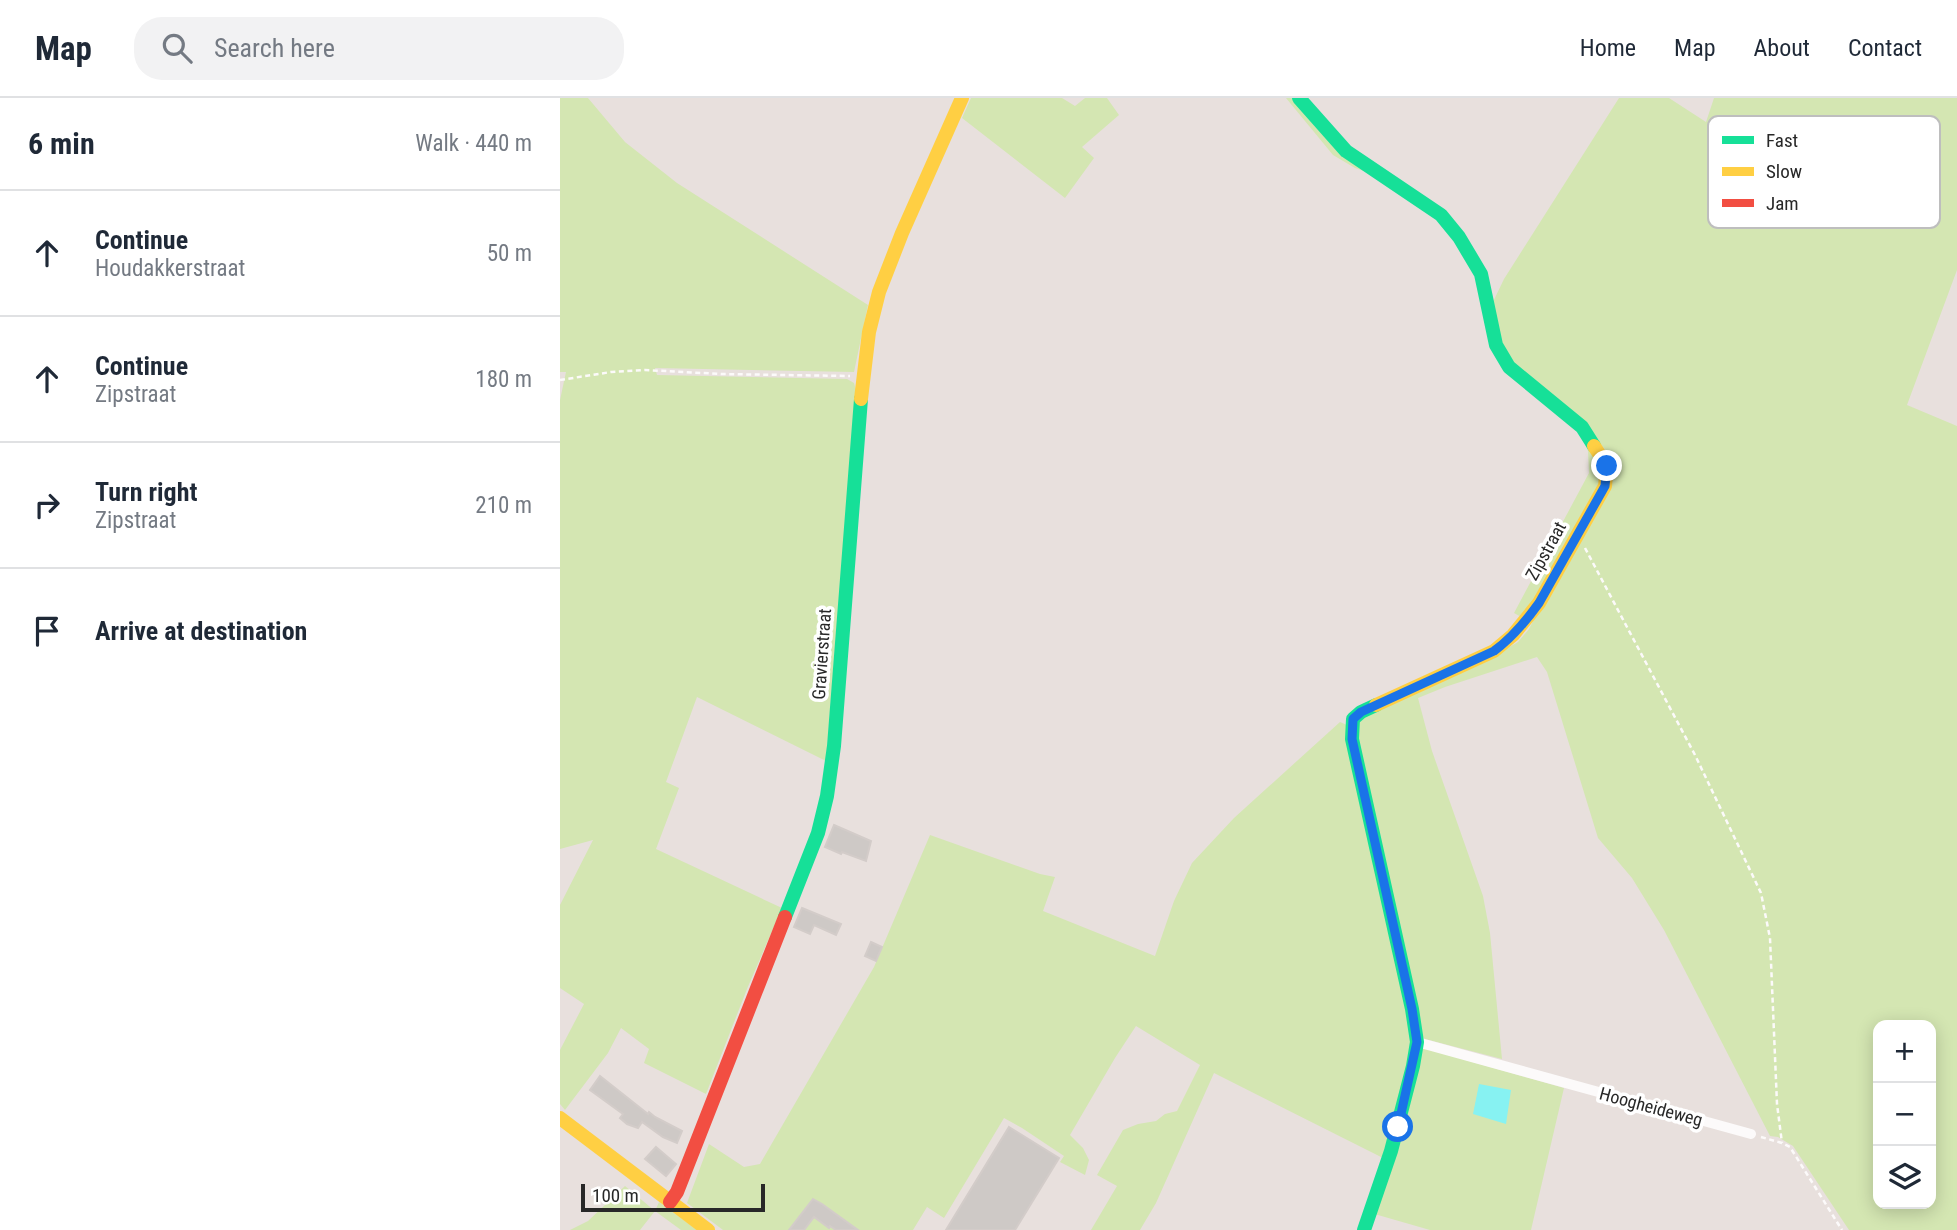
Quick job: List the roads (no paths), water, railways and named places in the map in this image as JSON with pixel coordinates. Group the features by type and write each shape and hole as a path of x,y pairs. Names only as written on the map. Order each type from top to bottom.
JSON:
{"street":[{"name":"Gravierstraat","path":"670,1202 677,1192 818,833 827,796 834,746 863,376 869,332 879,292 902,233 962,98"},
{"name":"Zipstraat","path":"1299,98 1346,150 1441,215 1459,237 1482,274 1496,345 1508,367 1582,427 1607,466 1605,486 1539,603 1528,619 1504,643 1494,651 1361,712 1353,719 1352,739 1417,1042"},
{"path":"1364,1230 1398,1127 1417,1042"},
{"name":"Hoogheideweg","path":"1417,1042 1751,1134"},
{"path":"560,1118 708,1230"}],"water":[{"path":"1479,1084 1511,1090 1506,1124 1473,1114"}]}
